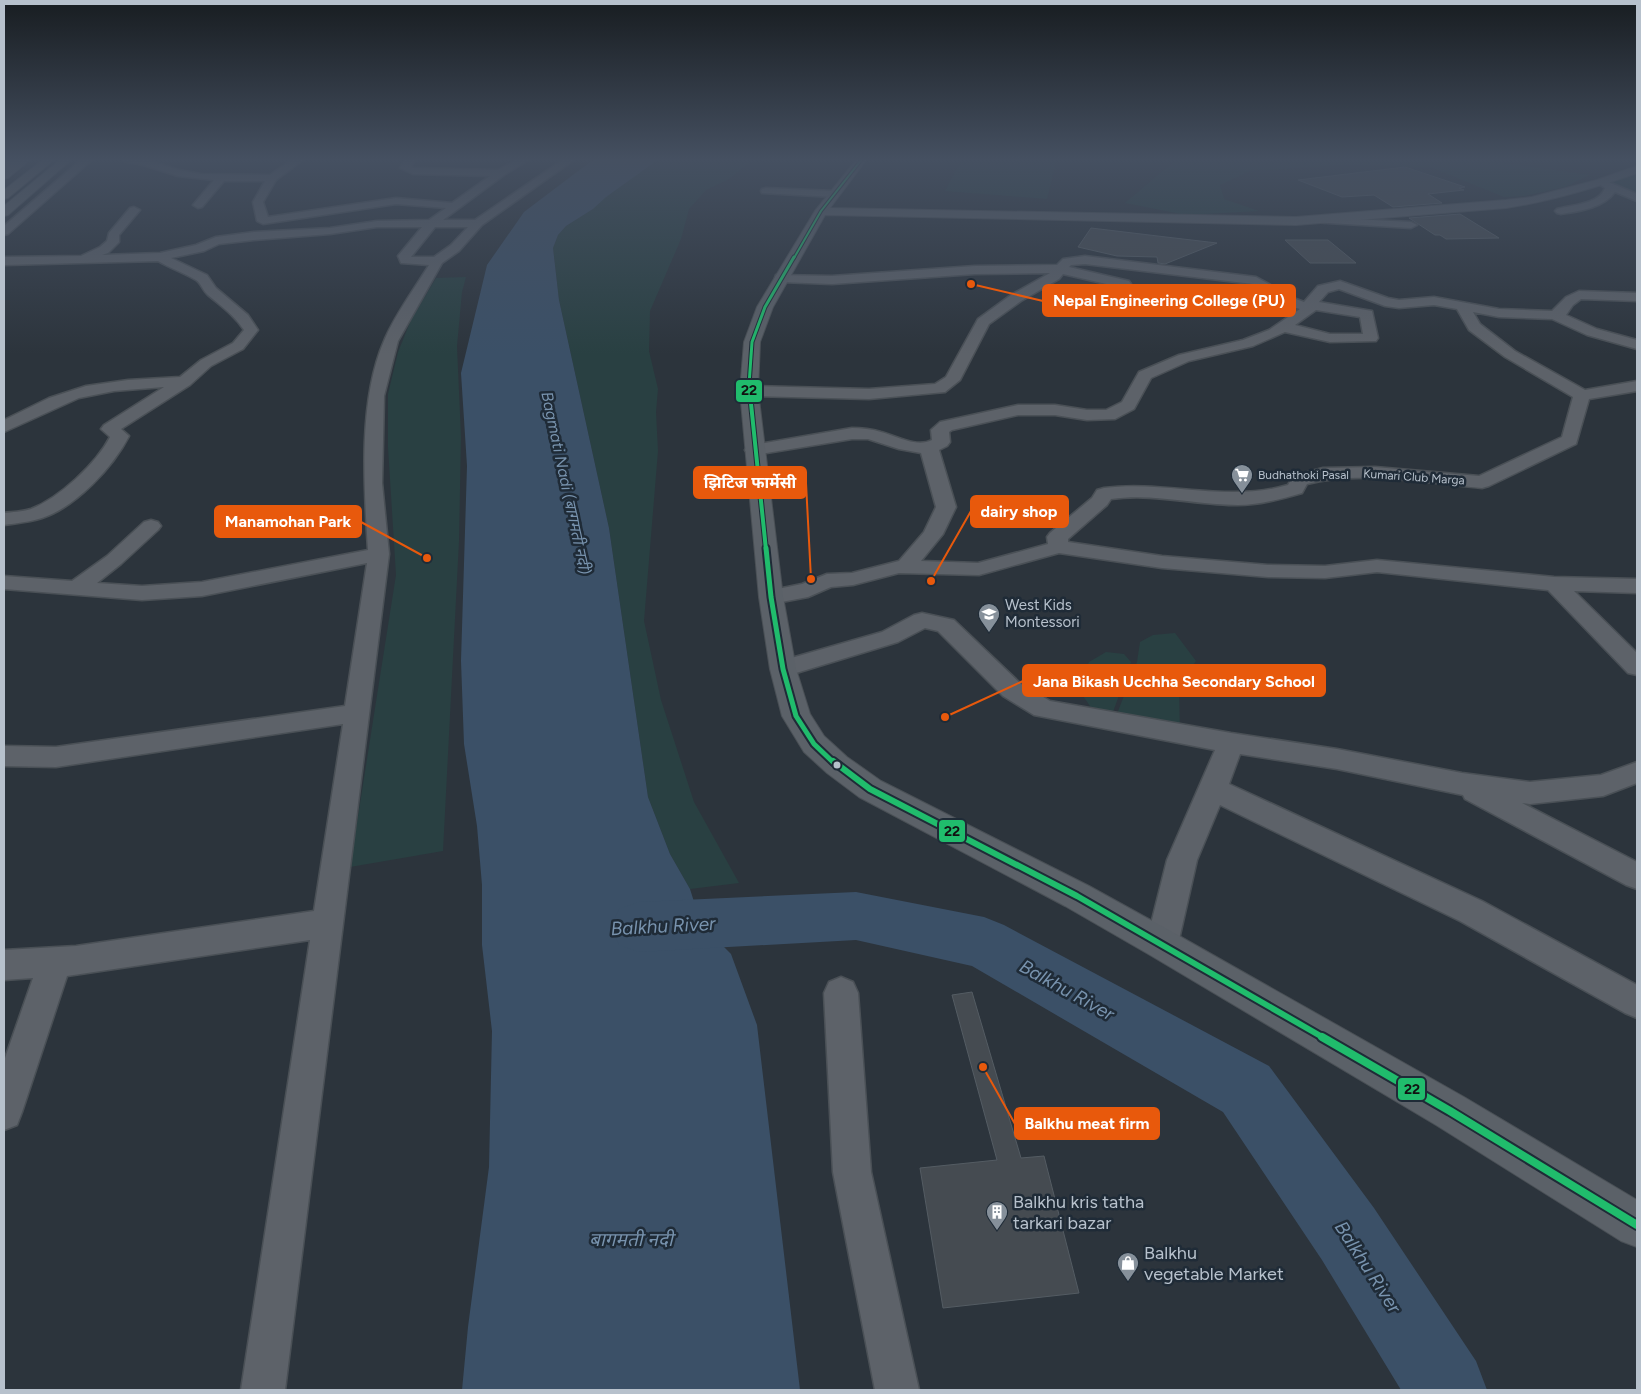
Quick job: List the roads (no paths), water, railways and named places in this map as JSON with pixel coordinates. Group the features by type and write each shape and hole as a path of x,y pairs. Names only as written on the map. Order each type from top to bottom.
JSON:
{"main road":[{"path":"814,224 765,307 752,342 749,390 771,597 783,669 796,716 814,744 837,766 870,789 1077,896 1162,944 1450,1111 1637,1225"}],"street":[{"path":"84,259 110,246 114,242 113,234 122,224"},
{"path":"4,260 51,261 160,257 200,248 216,241 234,238 330,231 377,224"},
{"path":"431,224 404,256 405,260 410,261 437,261"},
{"path":"263,1390 379,554 373,483 376,396 391,341 437,261 455,248 477,224"},
{"path":"1393,224 1411,225"},
{"path":"4,519 41,512 83,483 116,446 120,436 110,429 184,382 206,363 238,346 251,330 243,318 224,300 211,291 202,278 180,269 160,257"},
{"path":"749,390 869,394 939,389 952,380 983,322 1016,298 1054,276 1068,262 1086,260 1248,280 1256,282 1290,302 1367,314 1372,338 1330,338 1283,327"},
{"path":"781,278 832,280 975,270 1060,269 1124,284"},
{"path":"754,450 850,433 886,438 917,448 929,448 941,442 940,430 946,426 1018,410 1056,410 1087,415 1109,415 1128,404 1145,375 1184,358 1248,343 1283,327 1309,310 1309,306 1323,289 1330,286 1340,285 1385,302 1399,304 1434,301 1500,313 1554,315 1592,332 1637,346"},
{"path":"1554,315 1561,312 1573,297 1580,295 1637,297"},
{"path":"1462,306 1474,327 1510,354 1582,394 1637,386"},
{"path":"4,427 50,404 73,395 100,389 184,382"},
{"name":"Kumari Club Marga","path":"1059,547 1057,537 1100,501 1104,494 1113,492 1154,490 1228,500 1269,497 1295,489 1300,480 1323,474 1394,474 1482,482 1570,440 1582,394"},
{"path":"905,567 933,534 946,507 929,448"},
{"path":"78,586 114,560 151,526"},
{"path":"771,597 808,590 827,581 854,579 898,567 979,569 1059,547 1162,562 1268,571 1325,572 1377,566 1554,584 1637,586"},
{"path":"4,582 78,586 142,593 202,589 379,554"},
{"path":"1554,584 1637,667"},
{"path":"783,669 890,637 922,620 946,625 1012,690 1042,708 1231,743 1337,759 1462,784 1530,793 1602,785 1637,772"},
{"path":"4,756 56,756 356,713"},
{"path":"1162,944 1182,860 1231,743"},
{"path":"1462,784 1637,876"},
{"path":"1213,789 1471,910 1637,1002"},
{"path":"4,965 76,961 328,923"},
{"path":"4,1112 55,962"},
{"path":"841,993 852,1172 897,1390"}],"water":[{"name":"बागमती नदी","path":"516,224 569,224 558,235 553,248 559,300 609,528 648,797 670,854 690,889 701,924 731,954 757,1025 800,1390 462,1390 468,1327 489,1167 492,1031 482,945 482,885 477,826 464,744 461,661 467,466 461,373 487,265"}],"waterway":[{"name":"Balkhu River","path":"639,927 856,916 984,943 1246,1089 1348,1234 1447,1390"}],"place":[{"name":"Nepal Engineering College (PU)","path":"971,284"},
{"name":"Budhathoki Pasal","path":"1242,494"},
{"name":"Manamohan Park","path":"427,558"},
{"name":"झिटिज फार्मेसी","path":"811,579"},
{"name":"dairy shop","path":"931,581"},
{"name":"West Kids Montessori","path":"989,633"},
{"name":"Jana Bikash Ucchha Secondary School","path":"945,717"},
{"name":"Balkhu meat firm","path":"983,1067"},
{"name":"Balkhu kris tatha tarkari bazar","path":"997,1231"},
{"name":"Balkhu vegetable Market","path":"1128,1282"}],"water label":[{"name":"Bagmati Nadi (बागमती नदी)","path":"566,483"}]}
